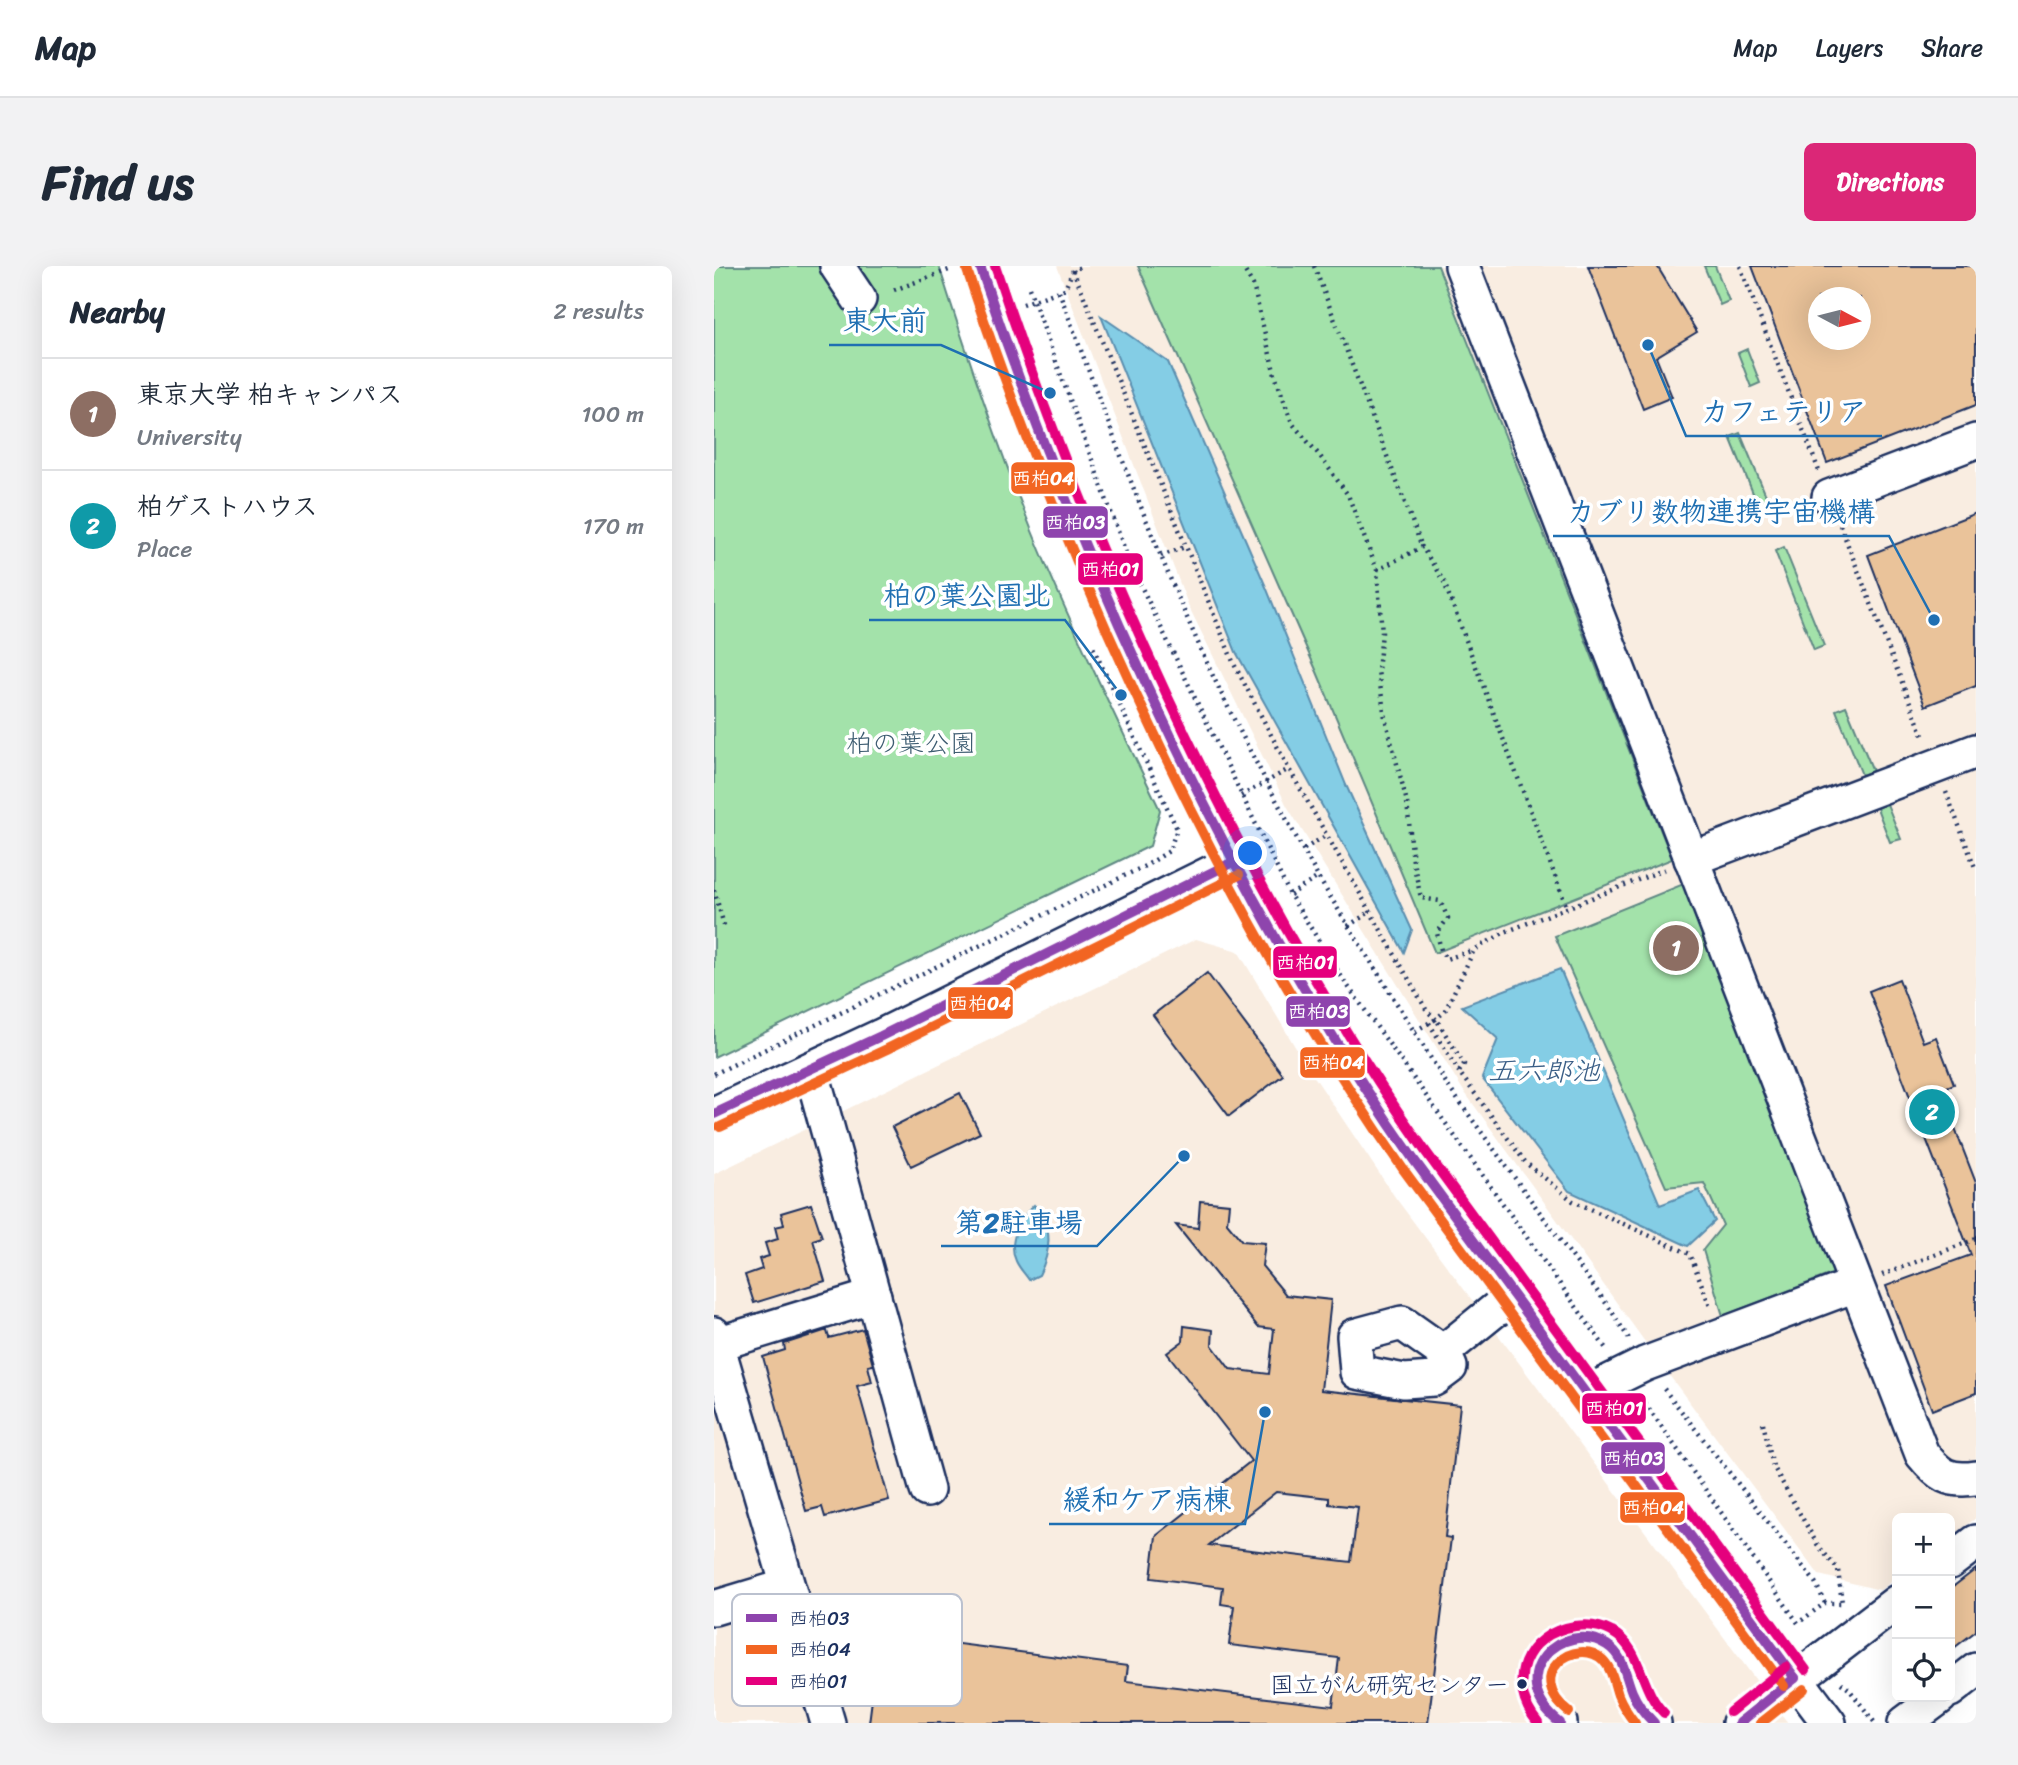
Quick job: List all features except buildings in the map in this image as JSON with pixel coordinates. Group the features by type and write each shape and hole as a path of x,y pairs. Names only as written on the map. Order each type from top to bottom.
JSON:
{"street":[{"path":"837,266 859,299"},
{"path":"1462,266 1922,1454 1938,1474 1960,1480 1976,1478"},
{"path":"957,271 995,314 1054,470 1124,637 1233,862 1310,999 1357,1077 1518,1303 1829,1723"},
{"path":"1829,497 1976,441"},
{"path":"1690,859 1976,751"},
{"path":"714,1114 1233,862"},
{"path":"811,1069 927,1490"},
{"path":"1584,1394 1634,1369 1721,1334 1855,1285"},
{"path":"789,1594 715,1339 874,1296"},
{"path":"1443,1352 1496,1309 1518,1303"},
{"path":"1955,1558 1976,1542"},
{"path":"763,1594 787,1587"},
{"path":"714,1608 732,1603"},
{"path":"1739,1723 1892,1606"},
{"path":"1560,1723 1548,1716 1539,1701 1535,1683 1537,1668 1546,1651 1559,1642 1579,1639 1606,1644 1619,1656 1627,1671 1633,1693 1654,1723"},
{"path":"1955,1685 1976,1670"},
{"path":"1905,1723 1933,1702"},
{"path":"823,1706 828,1723"}],"path":[{"path":"1016,307 1065,289 1073,270 1083,266"},
{"path":"1242,266 1254,285 1275,375 1292,423 1348,495 1377,570 1382,633 1378,671 1385,718 1407,802 1413,862 1421,898 1440,901 1448,918 1437,933 1446,959 1474,950 1505,932 1690,859"},
{"path":"1314,266 1422,547 1444,582 1567,908"},
{"path":"1740,266 1976,870"},
{"path":"1073,270 1234,664 1289,769 1370,912 1427,1011 1436,1019 1464,1064 1459,1072"},
{"path":"894,290 957,271"},
{"path":"1029,288 1129,561 1290,895 1353,993 1634,1369 1815,1582 1825,1603"},
{"path":"1059,291 1161,556 1196,638 1267,783 1318,877 1450,1089 1611,1310 1634,1369 1798,1623"},
{"path":"1161,556 1185,547"},
{"path":"1377,570 1422,547"},
{"path":"714,1074 1147,865 1170,851 1177,829 1089,638"},
{"path":"1241,796 1289,769"},
{"path":"1304,849 1327,835"},
{"path":"1290,895 1318,877"},
{"path":"714,890 725,929"},
{"path":"1348,926 1370,912"},
{"path":"1415,1031 1445,1011 1474,950"},
{"path":"1429,1023 1459,1072 1526,1163 1535,1171 1573,1200 1690,1254 1721,1334"},
{"path":"1855,1285 1976,1239"},
{"path":"1763,1423 1773,1466 1817,1544 1838,1570 1842,1603"},
{"path":"1834,1679 1849,1689 1875,1723"}],"shaded area":[{"path":"1057,266 1976,266 1976,1518 1955,1534 1955,1513 1892,1513 1892,1581 1880,1590 1819,1575 1666,1371 1463,1090 1287,806 1189,607"},
{"path":"1196,939 1238,951 1303,1060 1395,1197 1788,1723 714,1723 714,1174"}],"green space":[{"name":"柏の葉公園","path":"714,266 939,266 983,399 1032,531 1078,637 1160,810 1150,846 714,1057"},
{"path":"1138,266 1438,266 1672,859 1435,953 1317,672"},
{"path":"1704,266 1715,266 1729,301 1720,305"},
{"path":"1747,349 1760,383 1751,387 1738,353"},
{"path":"1740,433 1767,498 1757,503 1730,437"},
{"path":"1784,547 1824,646 1814,650 1775,551"},
{"path":"1846,706 1873,771 1862,775 1836,710"},
{"path":"1885,799 1901,839 1890,842 1875,803"},
{"path":"1691,881 1834,1273 1723,1316 1703,1250 1723,1225 1704,1183 1666,1187 1555,936"}],"water":[{"path":"1101,316 1168,362 1266,587 1346,785 1412,930 1404,952 1236,652"},
{"name":"五六郎池","path":"1560,969 1660,1205 1699,1190 1715,1221 1688,1246 1569,1191 1482,1078 1498,1039 1462,1006"},
{"path":"1034,1205 1045,1221 1049,1239 1039,1275 1029,1280 1016,1261 1013,1246 1020,1223"}],"transit line":[{"name":"西柏03","path":"980,266 1046,450 1122,631 1204,803 1317,1011 1414,1160 1795,1678"},
{"name":"西柏01","path":"995,266 1053,429 1142,641 1254,871 1319,986 1426,1152 1806,1670"},
{"name":"西柏04","path":"967,270 1034,456 1137,697 1218,863 1305,1019 1403,1169 1784,1686"},
{"name":"西柏03","path":"714,1114 881,1036 1233,862"},
{"name":"西柏04","path":"720,1127 887,1049 1239,875"},
{"name":"西柏01","path":"1538,1723 1528,1708 1523,1692 1525,1662 1543,1639 1557,1631 1580,1625 1603,1628 1622,1639 1630,1648 1650,1693 1664,1713"},
{"name":"西柏03","path":"1560,1723 1543,1705 1536,1687 1537,1670 1545,1656 1557,1645 1573,1639 1590,1638 1613,1649 1623,1666 1636,1701 1654,1723"},
{"name":"西柏04","path":"1569,1712 1556,1698 1550,1684 1552,1672 1558,1662 1568,1655 1592,1653 1609,1668 1620,1699 1635,1723"},
{"name":"西柏01","path":"1730,1712 1786,1667"},
{"name":"西柏03","path":"1739,1723 1795,1678"},
{"name":"西柏04","path":"1761,1723 1804,1689"}],"place":[{"name":"カフェテリア","path":"1648,345"},
{"name":"東大前","path":"1050,393"},
{"name":"カブリ数物連携宇宙機構","path":"1934,620"},
{"name":"柏の葉公園北","path":"1121,695"},
{"name":"東京大学 柏キャンパス","path":"1676,948"},
{"name":"柏ゲストハウス","path":"1932,1112"},
{"name":"第2駐車場","path":"1184,1156"},
{"name":"緩和ケア病棟","path":"1265,1412"},
{"name":"国立がん研究センター","path":"1522,1684"}]}
